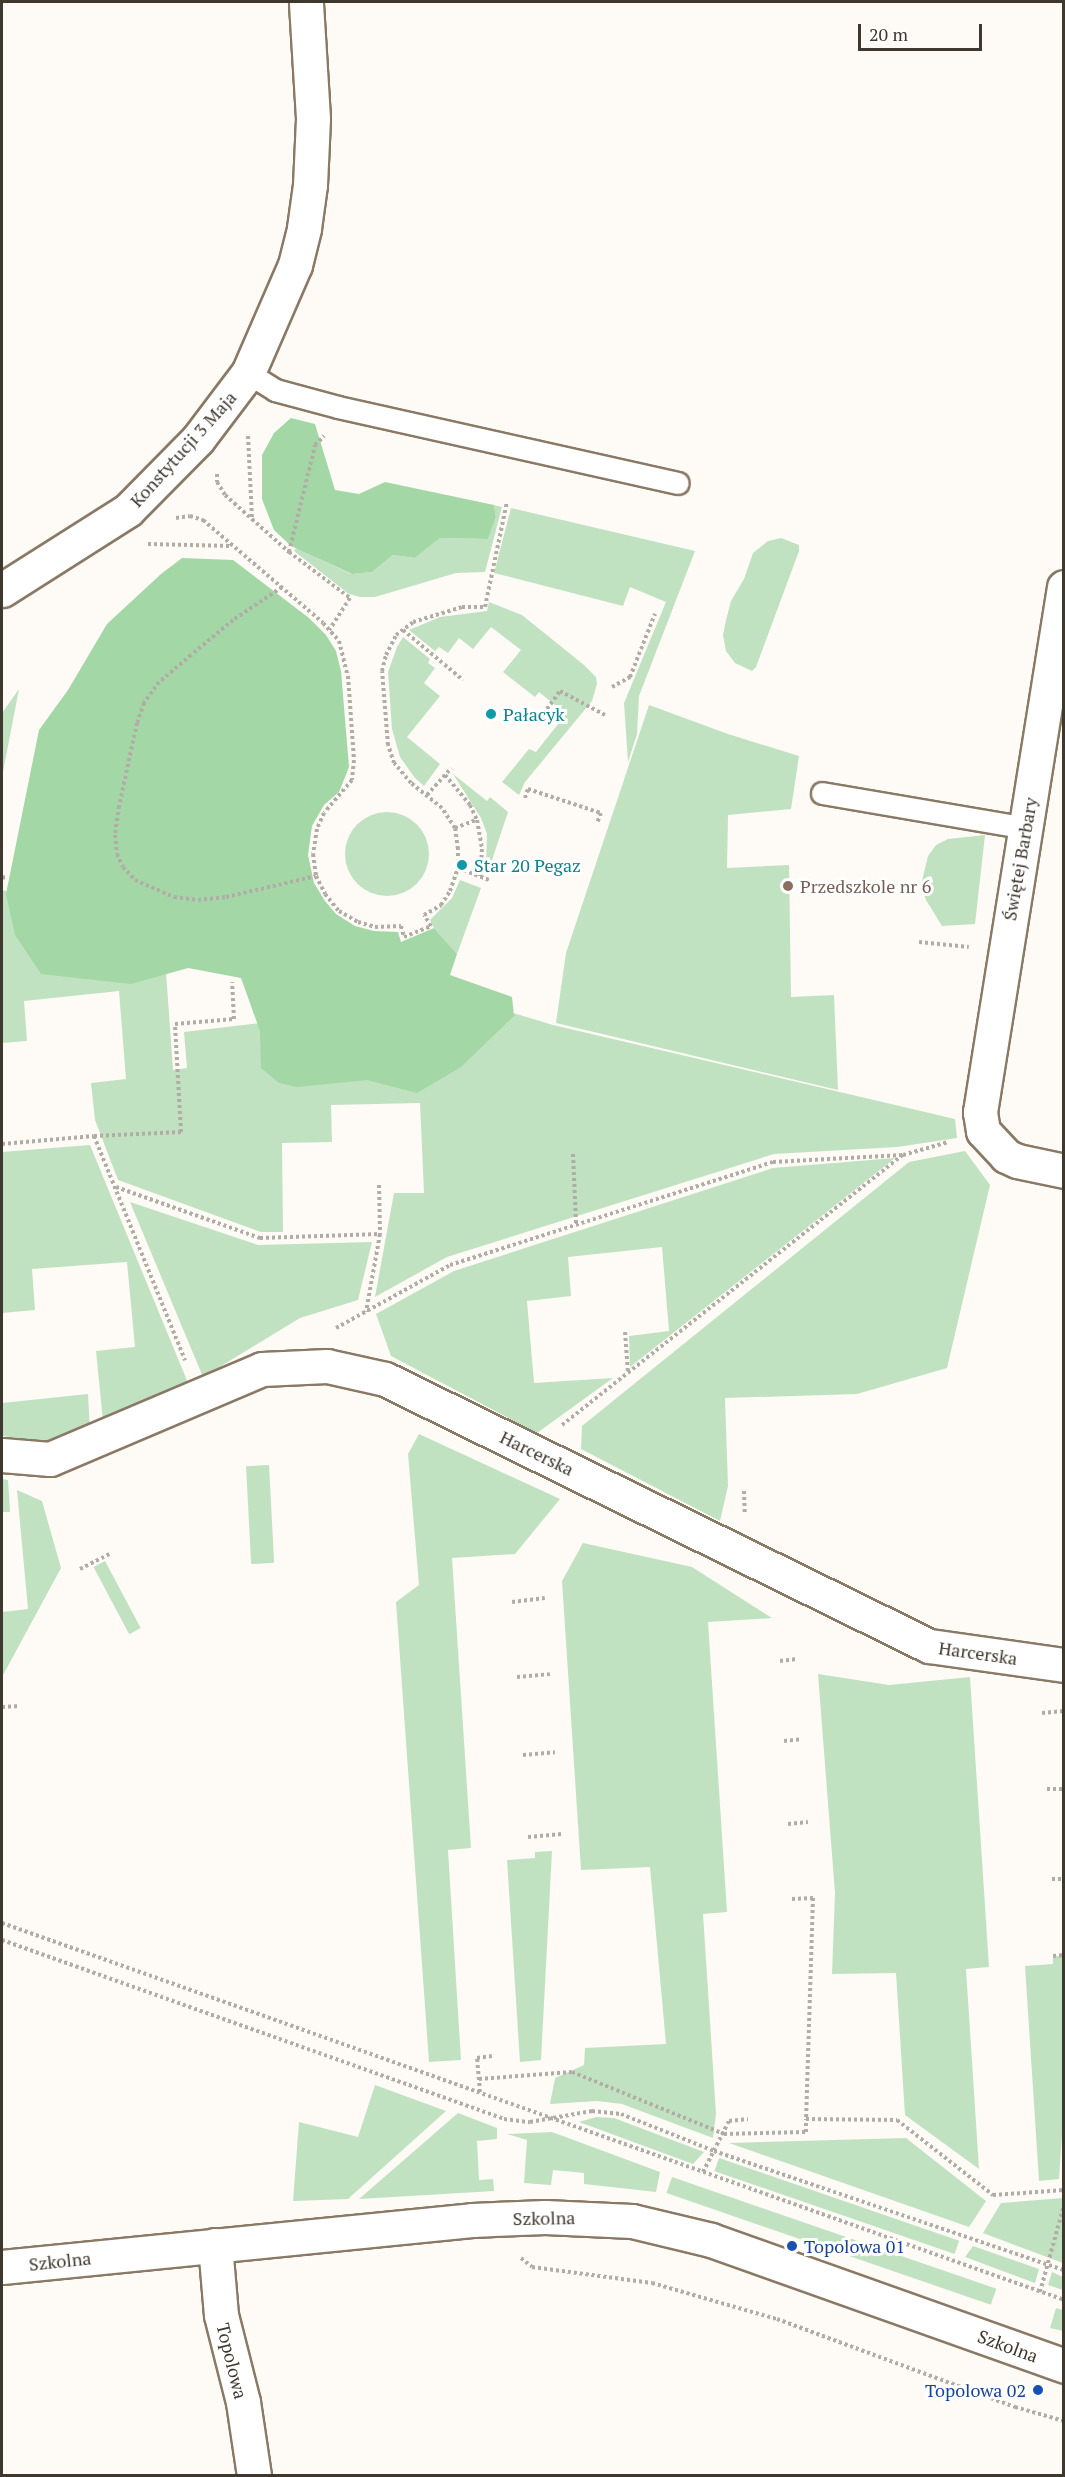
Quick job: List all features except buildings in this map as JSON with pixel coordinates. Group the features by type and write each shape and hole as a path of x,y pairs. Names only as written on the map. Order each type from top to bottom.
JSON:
{"street":[{"name":"Konstytucji 3 Maja","path":"2,590 128,510 198,439 248,373 295,265 304,228 310,185 313,118 306,2"},
{"name":"Świętej Barbary","path":"983,1131 980,1112 1004,954 1026,828 1054,709 1064,587"},
{"path":"983,1131 1006,1156 1017,1161 1064,1171"},
{"name":"Harcerska","path":"2,1455 50,1459 262,1369 327,1366 385,1379 929,1646 1064,1665"},
{"name":"Szkolna","path":"2,2267 472,2220 545,2217 632,2221 711,2240 1064,2366"},
{"name":"Topolowa","path":"215,2245 221,2315 243,2402 254,2475"}],"lane":[{"path":"248,373 275,390 338,407 678,483"},
{"path":"822,793 1026,828"}],"path":[{"path":"289,552 315,445 333,429 338,407"},
{"path":"248,429 252,519"},
{"path":"217,471 217,482 225,495 289,552 350,598 329,630"},
{"path":"176,518 190,516 203,520 282,587 339,641 348,676 354,760 352,780 324,813 317,829 313,854 316,876 325,894 339,911 358,922 375,927 401,926 404,937 430,926 424,915 441,905 450,891 458,868 458,849 454,828 442,808 411,783 394,763 388,745 382,671 386,655 396,635 413,622 462,607 485,607 507,502"},
{"path":"147,543 232,546"},
{"path":"282,587 233,620 190,655 159,682 144,703 137,723 119,806 115,835 117,854 123,867 135,880 174,897 198,900 226,897 316,876"},
{"path":"612,687 630,677 655,614"},
{"path":"403,630 463,680"},
{"path":"547,709 560,691 605,715"},
{"path":"427,795 451,768"},
{"path":"445,775 470,805 477,820 482,849 480,877"},
{"path":"525,798 528,789 601,813 597,823"},
{"path":"454,828 477,820"},
{"path":"458,868 489,880"},
{"path":"2,877 7,878"},
{"path":"919,942 981,948 1004,954"},
{"path":"2,1144 94,1136 181,1132 176,1024 234,1019 232,982"},
{"path":"335,1329 450,1265 773,1162 903,1155 983,1131"},
{"path":"94,1136 199,1395"},
{"path":"573,1154 576,1224"},
{"path":"531,1450 903,1155"},
{"path":"366,1312 380,1234 379,1185"},
{"path":"115,1186 260,1238 380,1234"},
{"path":"625,1332 628,1373"},
{"path":"80,1569 109,1554"},
{"path":"512,1602 545,1598"},
{"path":"780,1661 797,1659"},
{"path":"517,1677 550,1674"},
{"path":"2,1707 20,1706"},
{"path":"1042,1713 1064,1712"},
{"path":"784,1741 802,1739"},
{"path":"523,1755 555,1752"},
{"path":"1047,1789 1064,1789"},
{"path":"788,1824 808,1822"},
{"path":"528,1837 562,1834"},
{"path":"1052,1879 1064,1879"},
{"path":"479,2079 572,2072 724,2134 806,2132 813,1898 792,1899"},
{"path":"2,1923 1064,2300"},
{"path":"2,1940 504,2119 530,2122 592,2111 621,2114 714,2151 1064,2270"},
{"path":"1053,1956 1064,1955"},
{"path":"480,2092 477,2058 492,2056"},
{"path":"703,2172 729,2121 748,2119"},
{"path":"806,2119 897,2120 993,2195 1064,2190"},
{"path":"1040,2292 1064,2205"},
{"path":"516,2254 532,2267 652,2283 777,2319 1015,2407 1064,2421"}],"green space":[{"path":"291,418 315,424 335,490 359,494 385,482 494,505 496,517 488,539 440,538 415,558 393,555 372,572 352,574 291,546 274,530 262,499 262,455 274,433"},
{"path":"494,505 502,507 485,572 456,573 375,597 360,597 349,594 294,551 296,548 351,574 372,572 393,555 415,558 440,538 488,539 496,517"},
{"path":"511,508 695,551 639,696 637,734 628,762 624,703 666,602 630,587 623,606 494,573"},
{"path":"781,538 799,545 799,551 756,667 752,671 735,663 726,651 723,635 726,620 731,601 744,579 753,553 768,541"},
{"path":"182,558 233,560 309,618 326,635 336,651 341,671 349,767 339,792 324,805 312,826 308,855 314,883 325,901 336,914 355,926 374,931 398,932 401,942 434,928 457,954 450,975 512,997 514,1016 461,1067 417,1093 367,1080 297,1087 279,1083 261,1068 260,1031 241,978 188,968 131,984 41,974 15,935 6,894 39,730 68,690 107,624 161,574"},
{"path":"489,602 522,615 596,677 597,684 592,701 525,782 519,795 502,782 529,749 536,752 566,714 539,692 535,697 503,672 521,650 491,627 473,649 459,638 448,653 439,647 435,651 409,630 440,617 487,611"},
{"path":"403,637 430,659 428,663 435,668 424,683 440,696 407,737 440,764 424,786 415,778 400,757 392,729 388,672"},
{"path":"19,689 2,777 2,713"},
{"path":"649,705 728,734 799,756 791,809 728,815 727,868 789,865 791,997 834,995 838,1090 556,1023 566,953"},
{"path":"453,774 487,801 490,797 508,812 489,869 486,869 487,834 481,818"},
{"path":"379,812 395,812 411,819 422,830 429,846 426,870 417,884 395,896 379,896 363,889 352,878 345,862 345,846 352,830 363,819"},
{"path":"985,835 975,924 942,926 926,900 921,885 928,856 936,845 948,839"},
{"path":"460,880 481,888 457,954 434,928 430,920 452,898"},
{"path":"2,890 163,930 173,1070 187,1068 184,1032 467,999 553,1025 955,1119 957,1138 897,1147 774,1154 447,1257 375,1297 394,1193 424,1193 420,1103 331,1105 332,1142 282,1143 283,1232 261,1232 118,1180 95,1120 91,1083 126,1079 119,991 24,1001 27,1041 2,1043"},
{"path":"90,1145 188,1383 103,1421 96,1351 135,1347 127,1262 32,1269 35,1310 2,1313 2,1152"},
{"path":"965,1151 990,1185 947,1368 857,1394 725,1398 728,1486 720,1521 581,1449 582,1426 909,1162"},
{"path":"895,1158 630,1367 629,1336 669,1331 662,1247 568,1257 571,1296 527,1301 534,1383 613,1378 537,1433 391,1356 376,1314 454,1271 773,1168"},
{"path":"130,1202 258,1245 372,1242 358,1300 300,1318 203,1377"},
{"path":"88,1394 90,1430 55,1443 2,1436 2,1403"},
{"path":"419,1434 560,1499 515,1554 452,1558 471,1848 448,1850 461,2060 429,2062 396,1602 419,1585 408,1454"},
{"path":"269,1465 274,1563 251,1564 246,1466"},
{"path":"2,1479 8,1480 10,1512 2,1512"},
{"path":"17,1490 42,1501 61,1568 2,1677 2,1612 28,1609"},
{"path":"583,1543 692,1567 772,1618 708,1622 727,1912 703,1914 716,2114 713,2138 622,2104 597,2101 550,2104 555,2078 584,2065 585,2048 666,2044 650,1867 581,1870 562,1581"},
{"path":"105,1561 141,1628 129,1634 94,1567"},
{"path":"818,1674 889,1685 970,1677 989,1967 966,1969 979,2169 905,2115 896,1973 832,1974 835,1893"},
{"path":"552,1851 541,2060 520,2062 507,1860 535,1858 535,1852"},
{"path":"1053,1956 1064,1956 1064,2104 1059,2179 1039,2181 1025,1966 1053,1964"},
{"path":"375,2085 446,2111 348,2199 293,2201 299,2122 358,2137"},
{"path":"458,2113 497,2128 497,2139 477,2141 479,2180 493,2179 494,2191 359,2199"},
{"path":"596,2117 614,2118 704,2152 693,2164 579,2122"},
{"path":"552,2132 660,2172 656,2192 584,2184 584,2173 553,2170 551,2185 524,2183 527,2140 507,2134"},
{"path":"906,2138 986,2201 969,2227 729,2143"},
{"path":"719,2158 959,2241 955,2254 714,2171"},
{"path":"672,2177 996,2289 991,2305 666,2193"},
{"path":"1063,2198 1063,2263 983,2233 1001,2203"},
{"path":"973,2246 1039,2269 1035,2283 965,2257"},
{"path":"1052,2272 1063,2277 1063,2290 1048,2285"},
{"path":"1056,2308 1063,2310 1063,2331 1050,2328"}],"place":[{"name":"Pałacyk","path":"491,714"},
{"name":"Star 20 Pegaz","path":"462,865"},
{"name":"Przedszkole nr 6","path":"788,886"},
{"name":"Topolowa 01","path":"792,2246"},
{"name":"Topolowa 02","path":"1038,2390"}]}
